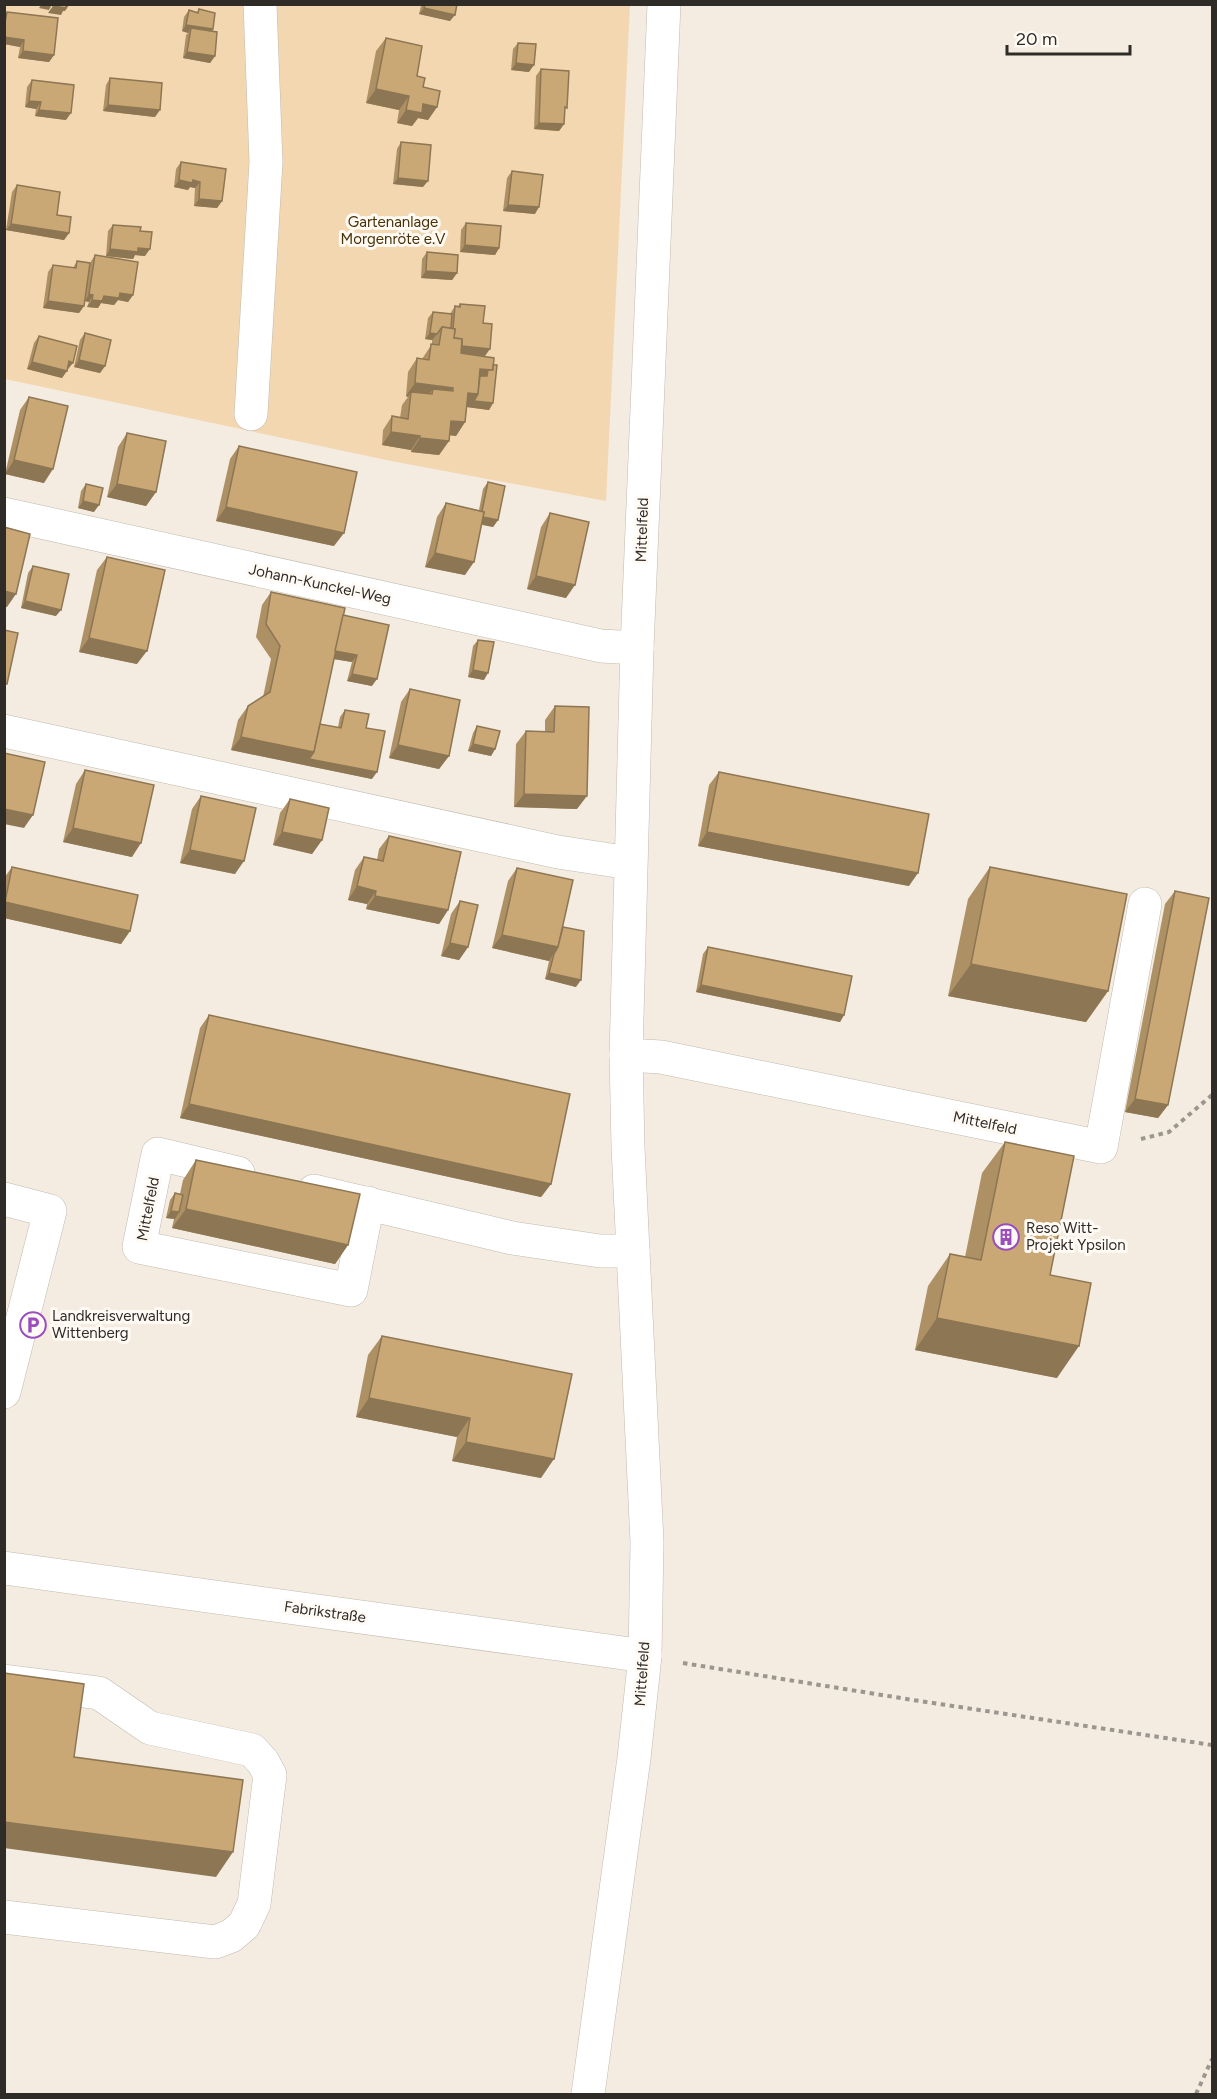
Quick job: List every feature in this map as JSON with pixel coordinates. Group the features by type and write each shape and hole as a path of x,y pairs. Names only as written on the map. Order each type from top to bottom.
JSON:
{"street":[{"path":"251,414 266,162 260,4"},
{"name":"Mittelfeld","path":"588,2094 634,1758 645,1656 646,1542 627,1147 626,1055 637,648 664,4"},
{"name":"Johann-Kunckel-Weg","path":"4,514 601,646 637,648"},
{"path":"4,731 558,852 630,863"},
{"path":"1101,1147 1145,904"},
{"name":"Mittelfeld","path":"626,1055 661,1057 1101,1147"},
{"name":"Mittelfeld","path":"368,1203 351,1290 138,1247 158,1154 368,1203 522,1240 600,1251 633,1251"},
{"path":"4,1199 50,1211 4,1392"},
{"name":"Fabrikstraße","path":"4,1568 645,1656"},
{"path":"4,1681 99,1693 150,1728 252,1750 263,1762 270,1775 254,1904 244,1924 231,1936 215,1942 4,1917"}],"path":[{"path":"1101,1147 1169,1132 1212,1095"},
{"path":"645,1656 913,1700 1212,1745"},
{"path":"1196,2094 1212,2059"}],"green space":[{"name":"Gartenanlage Morgenröte e.V","path":"5,5 630,5 606,501 391,461 5,379"}],"building":[{"path":"53,4 66,4 66,8 53,6"},
{"path":"425,4 457,4 455,15 424,8"},
{"path":"199,9 215,13 213,29 186,25 189,10 198,13"},
{"path":"7,12 58,18 54,55 23,51 24,40 4,37"},
{"path":"191,28 217,32 215,56 187,52"},
{"path":"386,38 422,46 417,76 425,78 423,87 440,91 437,107 423,104 422,113 406,110 409,96 376,89"},
{"path":"518,43 536,44 534,65 516,63"},
{"path":"541,69 569,71 564,124 539,123"},
{"path":"110,78 162,83 160,110 108,105"},
{"path":"32,80 74,85 71,113 39,110 41,102 29,101"},
{"path":"401,142 431,145 428,181 398,178"},
{"path":"181,162 226,169 222,201 199,199 200,182 179,180"},
{"path":"512,171 543,175 539,207 508,205"},
{"path":"17,185 60,192 57,215 71,217 69,233 11,224"},
{"path":"466,223 501,226 499,248 465,245"},
{"path":"113,225 141,227 140,231 152,232 150,249 138,248 138,252 110,249"},
{"path":"427,252 458,255 457,273 426,271"},
{"path":"95,255 138,262 133,295 120,293 119,298 104,296 102,301 92,300 93,295 89,294"},
{"path":"77,261 90,263 84,306 48,301 53,265 76,268"},
{"path":"460,304 485,306 483,323 492,324 490,349 462,346 462,339 454,338 455,306 460,307"},
{"path":"433,312 452,314 451,328 442,327 437,334 430,333"},
{"path":"442,327 455,329 454,338 462,339 461,353 494,358 493,370 480,369 478,394 468,393 465,422 451,421 449,441 391,432 392,416 408,419 411,392 432,394 433,389 453,391 453,388 415,383 417,358 429,360 431,344 439,345"},
{"path":"85,333 111,340 105,366 79,360"},
{"path":"39,336 77,346 73,363 69,361 67,371 32,362"},
{"path":"493,365 497,365 493,403 474,401 478,394 480,376 487,376 488,370 493,370"},
{"path":"29,397 68,406 53,469 14,460"},
{"path":"127,433 166,441 156,492 117,484"},
{"path":"239,446 357,472 344,533 226,507"},
{"path":"488,482 505,486 498,520 483,517 484,512 482,511"},
{"path":"86,484 103,488 99,505 83,501"},
{"path":"446,503 484,512 474,562 435,553"},
{"path":"550,513 589,522 575,585 536,576"},
{"path":"4,527 30,534 16,594 4,591"},
{"path":"107,557 165,570 147,651 89,638"},
{"path":"33,566 69,574 61,610 25,601"},
{"path":"271,592 345,608 314,752 241,737 248,706 270,692 280,646 266,624"},
{"path":"343,615 389,625 377,679 352,674 357,655 335,651"},
{"path":"4,630 18,633 7,684 4,683"},
{"path":"478,640 494,642 488,673 473,670"},
{"path":"410,689 460,700 449,756 398,745"},
{"path":"555,706 589,707 587,796 524,794 526,731 554,732"},
{"path":"345,710 369,714 366,728 385,731 377,772 309,759 314,752 320,724 341,728"},
{"path":"477,726 500,731 495,749 473,744"},
{"path":"4,753 45,762 33,815 4,809"},
{"path":"85,770 154,785 141,843 73,828"},
{"path":"719,772 929,814 918,873 707,832"},
{"path":"201,796 256,808 244,861 190,850"},
{"path":"290,799 329,808 322,840 282,832"},
{"path":"389,836 461,852 448,910 375,896 376,891 357,886 364,857 383,861"},
{"path":"12,867 138,895 130,931 5,902"},
{"path":"990,867 1127,894 1108,991 971,964"},
{"path":"517,868 573,880 558,947 502,935"},
{"path":"1175,891 1209,898 1168,1105 1135,1099"},
{"path":"460,901 478,905 468,947 450,943"},
{"path":"563,927 584,931 581,980 549,973"},
{"path":"708,947 852,976 844,1015 701,985"},
{"path":"209,1015 570,1094 551,1184 189,1104"},
{"name":"Reso Witt- Projekt Ypsilon","path":"1005,1142 1074,1156 1050,1275 1091,1283 1079,1346 937,1318 950,1254 981,1260"},
{"path":"196,1160 360,1194 348,1245 186,1209"},
{"path":"175,1193 183,1195 179,1212 171,1211"},
{"path":"382,1336 572,1374 554,1459 466,1442 470,1418 369,1398"},
{"path":"4,1673 84,1684 74,1757 243,1780 233,1852 4,1822"}],"place":[{"name":"Reso Witt- Projekt Ypsilon","path":"1006,1237"},
{"name":"Landkreisverwaltung Wittenberg","path":"33,1325"}]}
